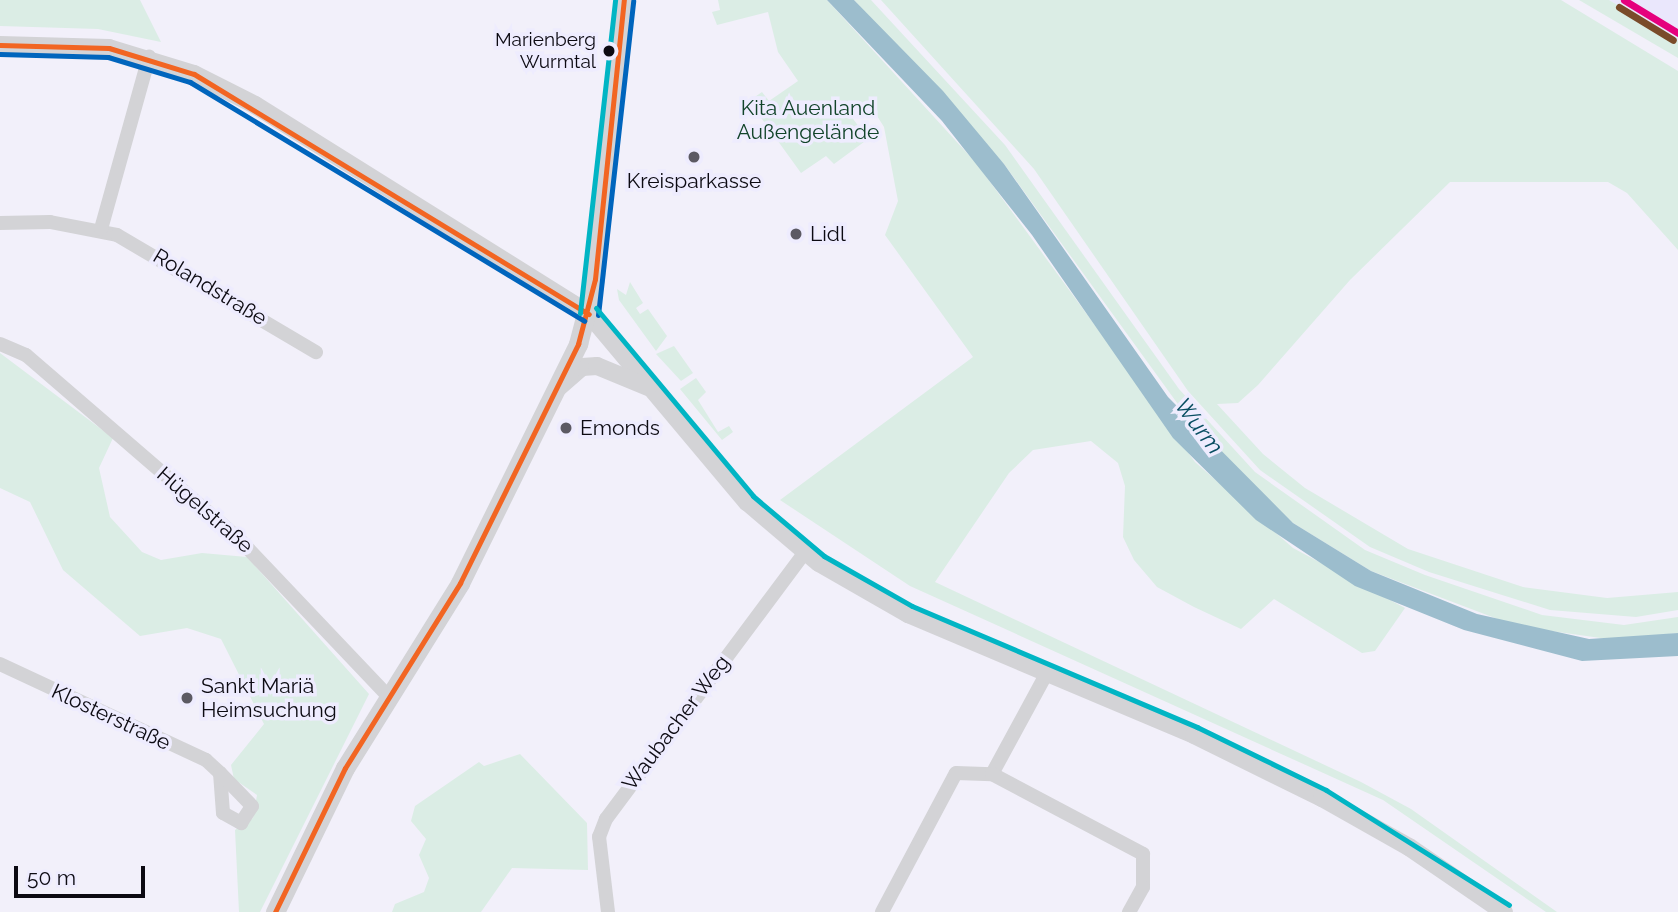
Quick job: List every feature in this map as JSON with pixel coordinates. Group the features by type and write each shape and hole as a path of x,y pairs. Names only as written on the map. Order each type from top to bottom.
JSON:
{"main road":[{"path":"275,912 320,813 460,583 553,396 589,314 624,0"}],"street":[{"path":"0,45 109,48 149,57 255,105 589,314 747,502 804,553 908,614 1048,671 1327,801 1409,847 1504,912"},
{"path":"100,229 149,57"},
{"name":"Rolandstraße","path":"0,222 100,229 152,251 316,352"},
{"name":"Hügelstraße","path":"0,344 26,355 238,538 391,699"},
{"path":"553,396 569,374 597,366 657,392"},
{"name":"Waubacher Weg","path":"608,912 600,837 606,819 804,553"},
{"name":"Klosterstraße","path":"0,664 206,760 220,773"},
{"path":"992,775 1048,671"},
{"path":"882,911 956,773 992,775 1143,854 1146,871 1129,912"}],"shaded area":[{"path":"1609,0 1678,0 1678,41"}],"green space":[{"path":"0,0 140,0 161,42 98,29 0,26"},
{"name":"Kita Auenland Außengelände","path":"718,0 827,0 977,164 1195,462 1293,548 1405,608 1375,651 1362,653 1274,599 1241,629 1194,607 1157,587 1134,560 1123,537 1125,486 1118,463 1091,441 1033,450 1009,473 935,582 1361,782 1411,809 1557,912 1546,912 1383,800 910,586 780,500 973,357 885,235 898,201 884,127 872,108 839,100 868,139 834,164 826,156 801,173 749,101 762,92 769,101 798,81 778,52 768,12 717,25 712,12 720,10"},
{"path":"854,0 871,0 1005,145 1179,389 1255,472 1365,550 1425,575 1542,615 1624,625 1678,617 1678,633 1615,640 1516,626 1371,571 1293,523 1201,436 1004,164"},
{"path":"881,0 1561,0 1678,71 1678,250 1627,193 1608,182 1450,182 1350,280 1258,385 1238,403 1217,404 1263,454 1305,488 1408,549 1523,587 1607,598 1678,592 1678,610 1636,617 1550,610 1429,572 1370,547 1260,470 1188,391 1034,169"},
{"path":"1579,0 1609,0 1678,41 1678,58"},
{"path":"630,282 643,303 636,308 640,314 648,309 667,336 656,351 619,300 617,289 626,295"},
{"path":"674,346 693,373 681,381 656,354"},
{"path":"0,353 113,438 99,468 110,517 142,552 161,560 202,553 247,557 369,694 260,912 239,912 235,830 253,818 257,795 234,779 231,765 264,724 221,639 187,628 140,636 63,570 30,502 0,488"},
{"path":"696,378 706,392 698,400 718,432 729,426 733,432 722,440 680,389"},
{"path":"520,754 587,823 588,870 512,868 481,912 392,912 395,904 424,892 429,878 419,855 426,839 411,821 415,806 479,762 484,766"}],"water":[{"path":"827,0 854,0 943,91 1004,164 1168,397 1293,523 1371,571 1477,614 1589,639 1678,633 1678,656 1582,661 1464,630 1355,586 1256,520 1173,438 1032,235 942,121"}],"transit line":[{"path":"580,313 615,0"},
{"path":"275,912 345,768 460,583 578,344 595,279 624,0"},
{"path":"1624,0 1678,33"},
{"path":"598,315 633,1"},
{"path":"1619,7 1673,40"},
{"path":"0,45 109,48 194,74 589,314"},
{"path":"0,54 108,57 190,82 584,321"},
{"path":"596,308 753,496 824,556 912,606 1197,727 1326,790 1509,905"}],"place":[{"name":"Marienberg Wurmtal","path":"609,51"},
{"name":"Kreisparkasse","path":"694,157"},
{"name":"Lidl","path":"796,234"},
{"name":"Emonds","path":"566,428"},
{"name":"Sankt Mariä Heimsuchung","path":"187,698"}],"water label":[{"name":"Wurm","path":"1199,426"}]}
